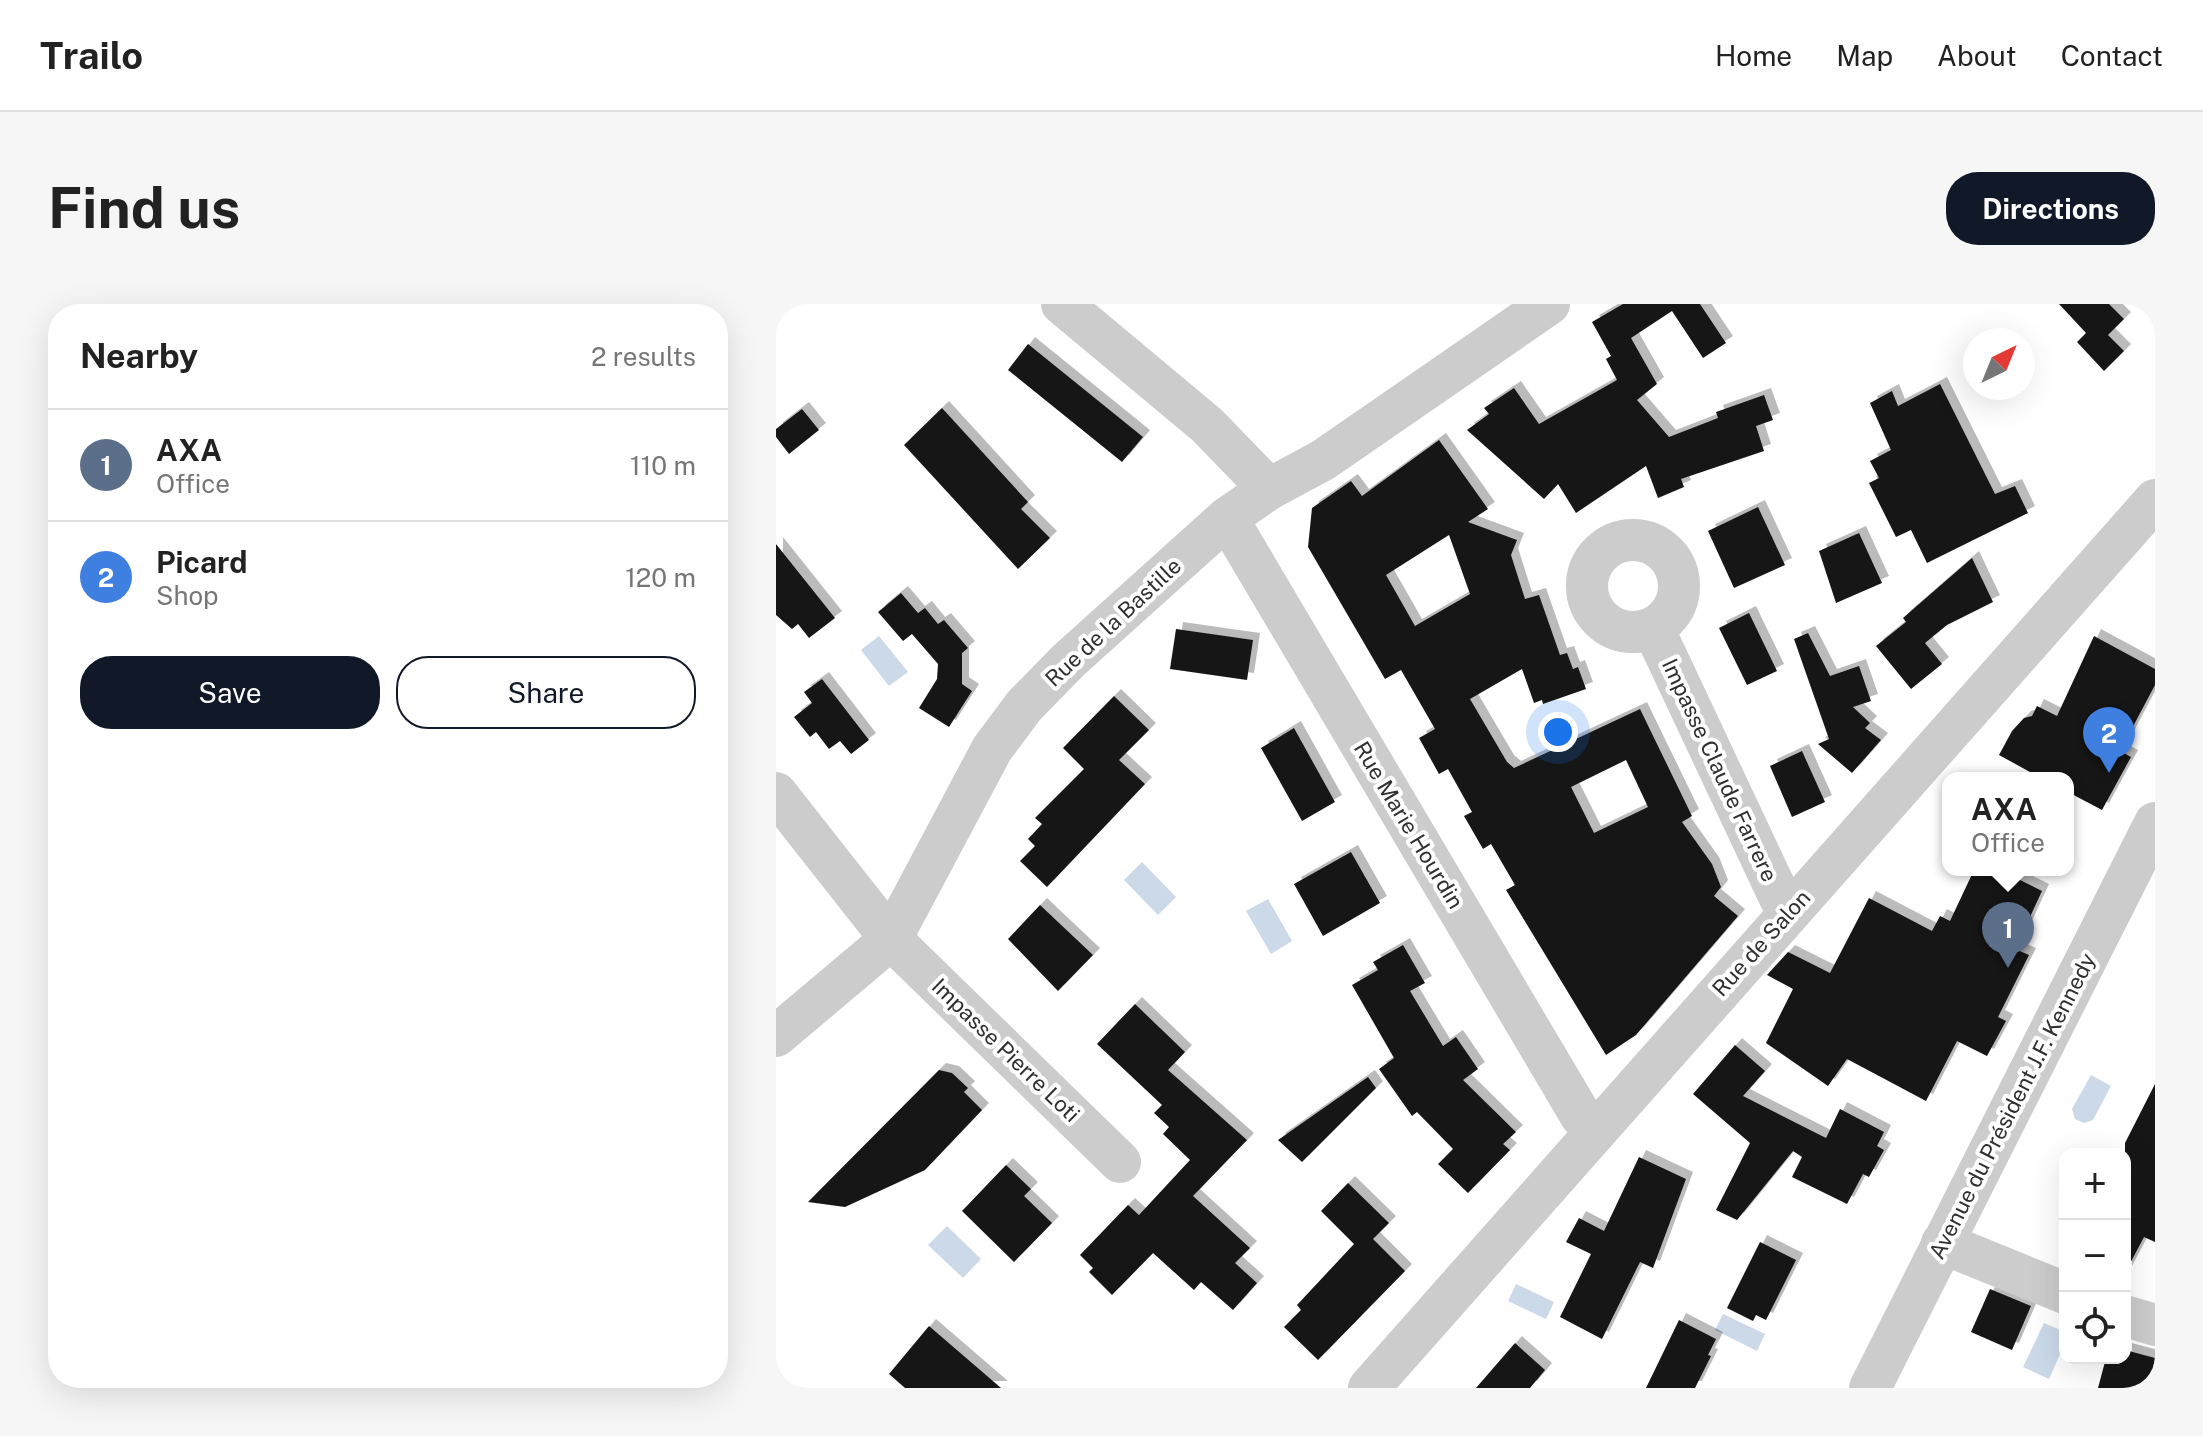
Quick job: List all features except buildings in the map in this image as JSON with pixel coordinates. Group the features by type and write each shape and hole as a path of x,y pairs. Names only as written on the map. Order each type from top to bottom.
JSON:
{"street":[{"path":"1062,304 1207,425 1269,489"},
{"name":"Rue de la Bastille","path":"776,1036 891,939 992,749 1024,706 1068,661 1227,518 1269,489 1323,460 1549,304"},
{"name":"Rue de Salon","path":"1369,1388 1594,1130 2155,500"},
{"name":"Rue Marie Hourdin","path":"1227,518 1581,1116 1594,1130"},
{"name":"Impasse Claude Farrere","path":"1653,628 1780,898 1791,909"},
{"name":"Impasse Pierre Loti","path":"776,793 891,939 1120,1162"},
{"name":"Avenue du Président J.F. Kennedy","path":"1882,1385 1942,1243 2155,823"},
{"path":"1942,1243 2063,1292"},
{"path":"2131,1318 2155,1325"}],"water":[{"path":"879,636 908,672 889,686 861,650"},
{"path":"1142,862 1176,897 1158,915 1124,880"},
{"path":"1268,899 1292,941 1271,954 1246,911"},
{"path":"2091,1075 2111,1086 2093,1120 2084,1123 2075,1119 2072,1109"},
{"path":"947,1226 981,1259 963,1278 928,1245"},
{"path":"1516,1284 1554,1302 1546,1319 1508,1301"},
{"path":"1723,1314 1765,1334 1757,1351 1715,1330"},
{"path":"2044,1323 2059,1329 2059,1356 2049,1379 2023,1367"}],"place":[{"name":"Picard","path":"2109,773"},
{"name":"AXA","path":"2008,968"}]}
